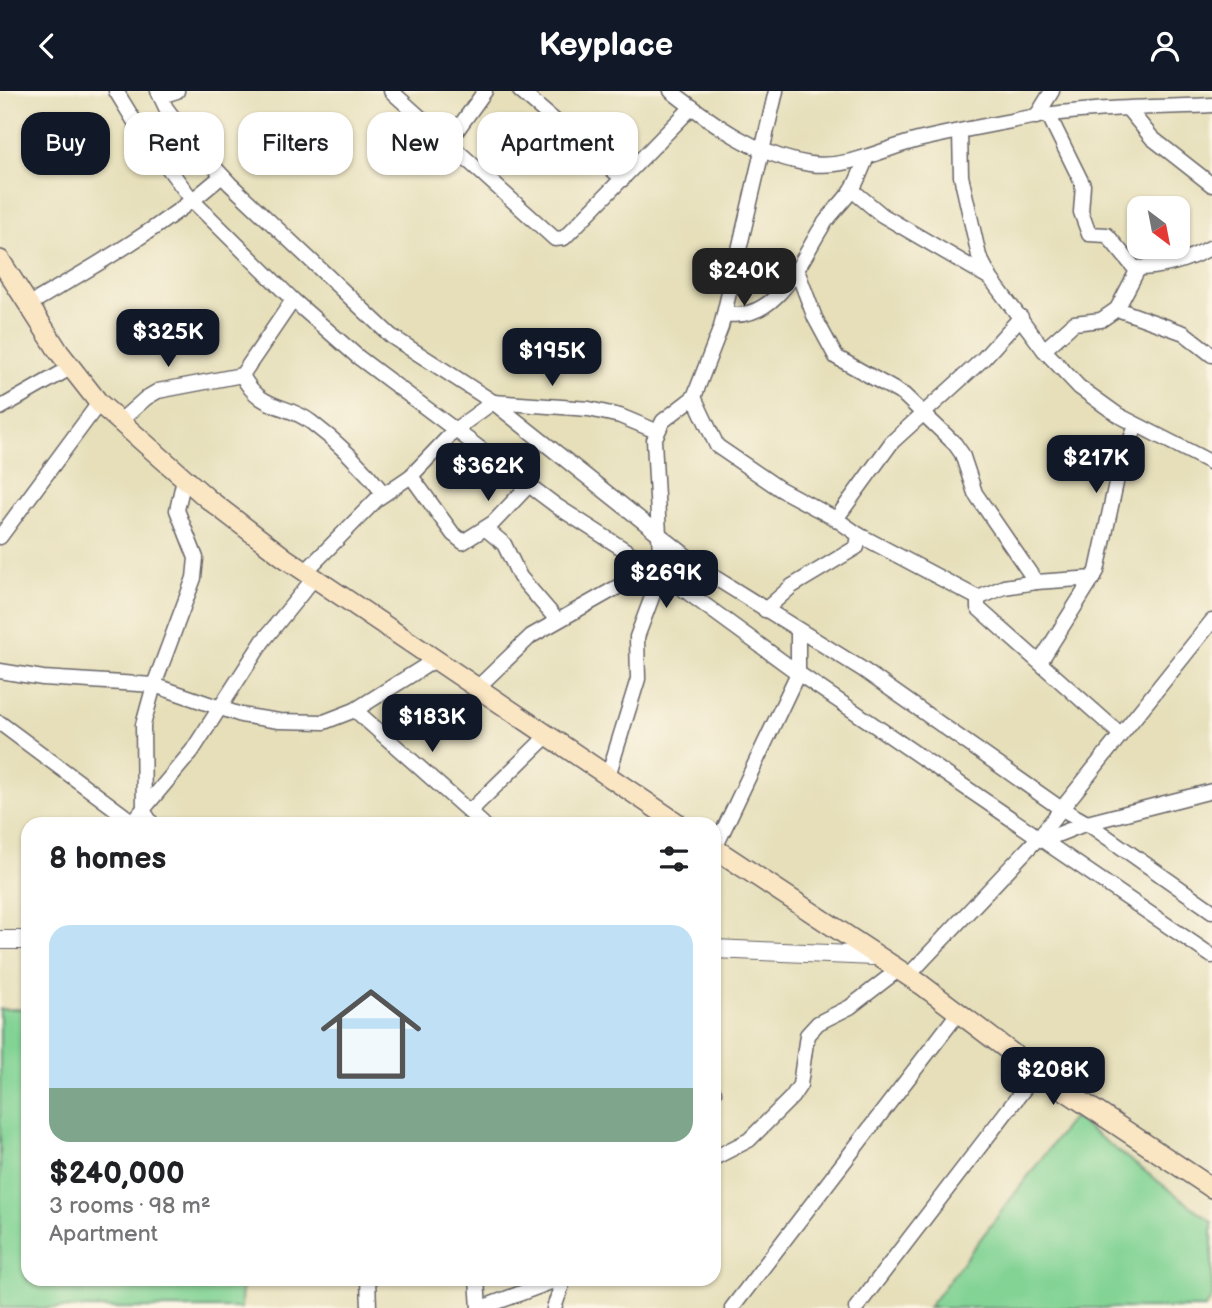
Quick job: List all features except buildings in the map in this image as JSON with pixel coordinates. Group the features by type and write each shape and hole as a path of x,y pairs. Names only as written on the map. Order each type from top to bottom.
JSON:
{"main road":[{"path":"0,260 28,305 99,403 184,479 310,575 669,817"},
{"path":"721,853 903,973 1037,1072 1212,1188"}],"street":[{"path":"116,91 141,132 193,201 293,300 358,356 529,485 657,570 798,673 1212,956"},
{"path":"177,91 160,94 193,144 222,176 391,336 493,402 709,574 862,669 1212,911"},
{"path":"391,91 413,112"},
{"path":"463,122 485,91"},
{"path":"520,91 623,179"},
{"path":"671,91 737,138 764,151 813,165 847,163 918,140 1042,116 1100,109 1212,105"},
{"path":"608,776 638,678 637,637 657,570 660,536 656,431 663,421 694,397 725,314 733,266 764,151 776,91"},
{"path":"1042,116 1052,91"},
{"path":"463,158 555,239 564,238 692,107"},
{"path":"1129,110 1152,138 1212,185"},
{"path":"1042,116 1083,185 1081,212 1089,234 1107,235 1136,268 1135,277 1117,309 1101,320 1074,323 1044,349"},
{"path":"960,133 961,176 970,227 991,279 1044,349 1079,387 1136,426 1212,463"},
{"path":"725,314 749,315 763,306 798,273 820,229 852,190 867,157"},
{"path":"28,305 133,242 193,201 222,176"},
{"path":"852,190 882,215 991,279"},
{"path":"1136,268 1153,268 1190,259 1212,247"},
{"path":"798,273 815,319 836,357 878,378 925,413 962,454 975,493 1036,582"},
{"path":"119,422 146,398 170,387 242,375 293,300"},
{"path":"1117,309 1184,333 1212,355"},
{"path":"836,519 892,442 983,359 1021,317"},
{"path":"0,408 72,367"},
{"path":"242,375 250,389 265,402 312,422 366,470 384,494"},
{"path":"694,397 712,440 718,446 780,489 836,519 859,535 978,598"},
{"path":"143,817 192,751 218,707 310,575 384,494 411,476 456,429 493,402 589,409 620,415 656,431"},
{"path":"0,537 99,403"},
{"path":"1040,662 1094,578 1105,544 1119,469 1136,426"},
{"path":"411,476 453,534 463,542 486,529 529,485"},
{"path":"140,817 143,725 154,685 194,578 196,558 177,510 184,479"},
{"path":"486,529 504,544 520,576 557,620"},
{"path":"765,610 792,586 857,547 859,535"},
{"path":"477,688 516,648 557,620 657,570"},
{"path":"978,598 1004,587 1094,578"},
{"path":"978,598 978,608 991,622 1120,734"},
{"path":"721,1155 749,1140 792,1097 800,1085 807,1035 818,1023 850,1007 903,973 1041,838 1060,808 1212,621"},
{"path":"721,833 798,673 799,631"},
{"path":"0,671 43,678 154,685 218,707 279,721 324,722 355,710 435,660"},
{"path":"355,710 476,817"},
{"path":"0,723 134,817"},
{"path":"470,811 548,735"},
{"path":"1041,838 1087,823 1212,791"},
{"path":"0,940 21,940"},
{"path":"721,949 874,956"},
{"path":"732,1308 959,1012"},
{"path":"856,1308 1037,1072"},
{"path":"368,1286 369,1308"},
{"path":"478,1286 480,1308 541,1286"},
{"path":"554,1308 559,1286"}],"green space":[{"path":"0,1009 21,1009 21,1286 242,1286 241,1308 0,1308"},
{"path":"1073,1117 1212,1222 1212,1298 1205,1308 928,1308"}]}
